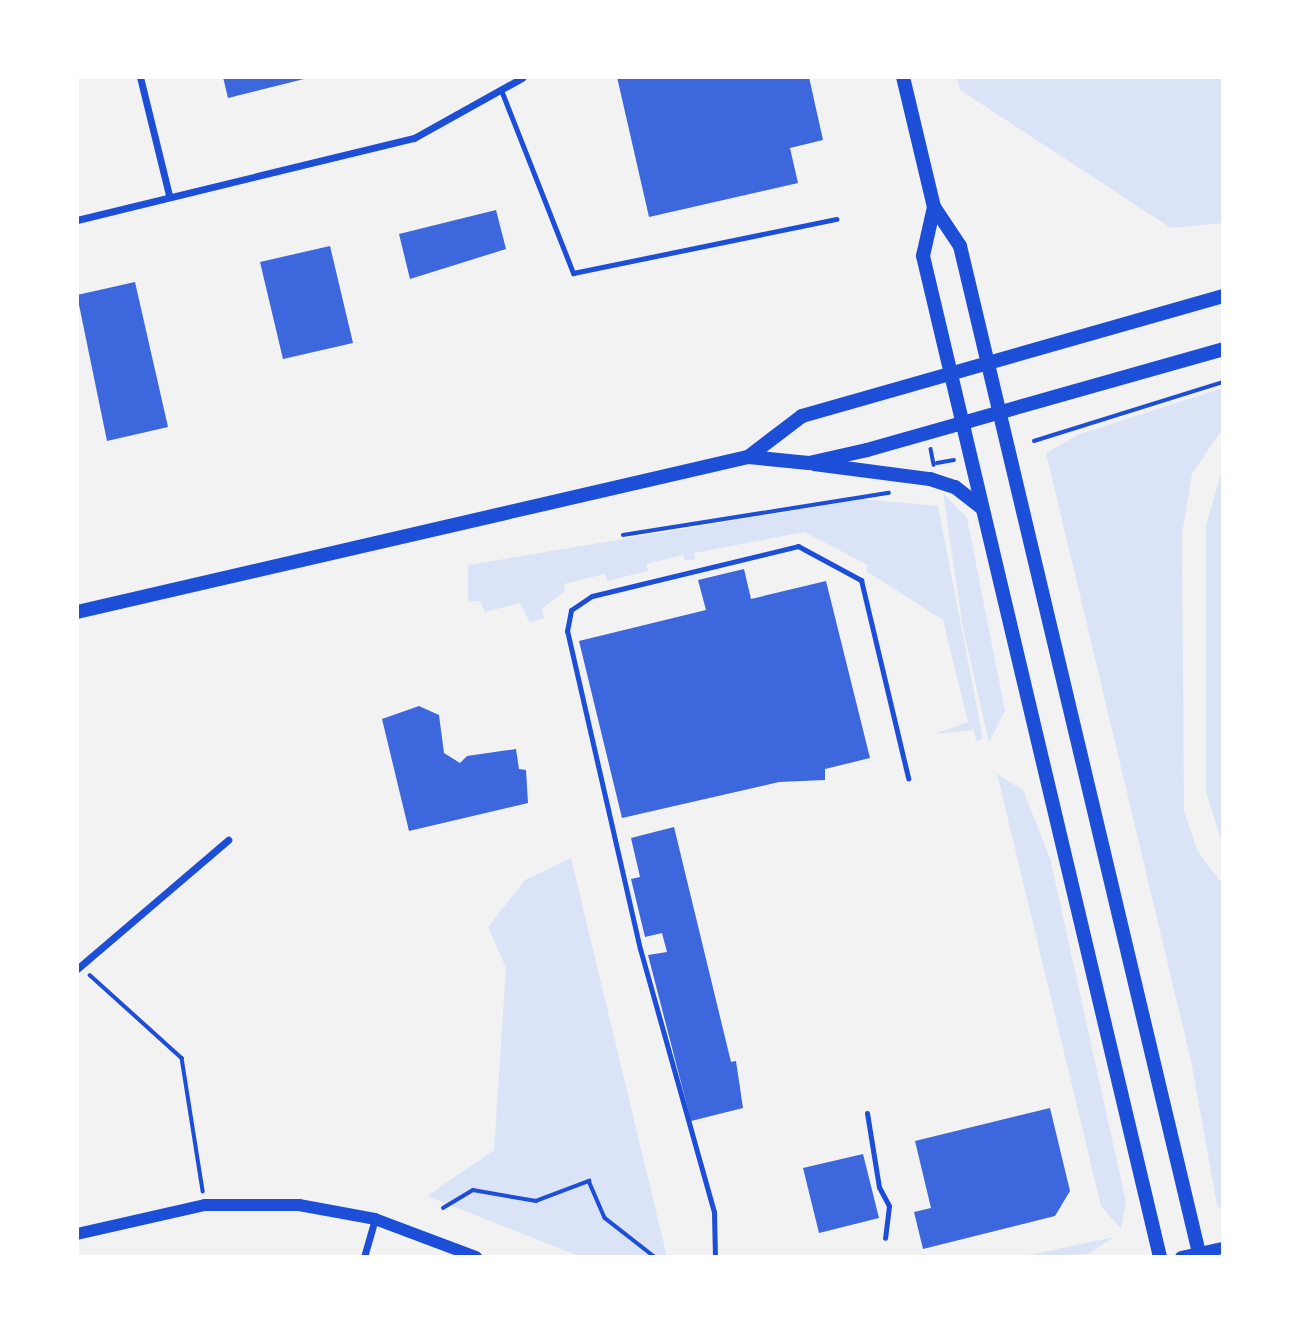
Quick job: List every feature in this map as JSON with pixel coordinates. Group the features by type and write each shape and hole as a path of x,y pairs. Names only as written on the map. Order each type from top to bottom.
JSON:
{"main road":[{"path":"903,77 934,207 960,246 1199,1255"},
{"path":"934,207 922,256 1160,1257"},
{"path":"748,457 802,416 951,377 1223,296"},
{"path":"809,463 1223,349"},
{"path":"77,612 748,457 930,479 955,486 981,507"}],"street":[{"path":"140,77 169,195"},
{"path":"77,220 169,195 414,138 522,78"},
{"path":"79,968 228,840"},
{"path":"77,1234 205,1205 299,1205 375,1219 476,1257"},
{"path":"364,1257 375,1219"},
{"path":"1181,1257 1223,1248"}],"lane":[{"path":"501,90 573,272 837,219"},
{"path":"715,1257 714,1212 640,948 567,631 571,610 592,596 798,546 862,580 908,778"},
{"path":"867,1114 879,1187 889,1206 885,1238"}],"path":[{"path":"1034,441 1223,382"},
{"path":"931,449 935,463 954,460"},
{"path":"623,535 847,495 894,493"},
{"path":"79,968 182,1058 205,1205"},
{"path":"443,1208 473,1189 536,1201 589,1181 605,1218 655,1257"}],"shaded area":[{"path":"957,77 1223,77 1223,223 1171,228 960,90"},
{"path":"1223,388 1223,428 1192,474 1182,534 1184,811 1198,852 1223,885 1223,1210 1217,1205 1191,1061 1046,453 1080,434"},
{"path":"1223,466 1223,846 1206,792 1206,526"},
{"path":"943,493 967,518 1005,711 989,742 963,629"},
{"path":"863,499 938,506 983,739 976,741 974,730 934,734 968,722 943,620 866,571 868,565 804,532 694,553 695,559 685,561 683,555 646,564 648,571 607,581 605,574 564,584 565,591 542,609 544,618 530,623 520,603 485,612 480,601 468,602 468,565"},
{"path":"997,774 1023,790 1050,858 1126,1202 1121,1229 1101,1206"},
{"path":"571,858 667,1257 581,1257 427,1196 494,1150 506,968 488,927 525,880"},
{"path":"1114,1237 1088,1254 1021,1257 1043,1252"}],"building":[{"path":"223,77 308,77 308,78 228,98"},
{"path":"617,77 809,77 823,140 790,148 798,183 649,217"},
{"path":"496,210 506,249 410,279 399,234"},
{"path":"330,246 353,343 283,359 260,262"},
{"path":"135,282 168,427 107,441 77,295"},
{"path":"744,569 751,599 826,581 870,758 825,769 825,780 779,782 622,818 579,641 706,610 698,580"},
{"path":"419,706 439,715 444,753 460,763 467,756 516,749 519,769 526,770 528,803 409,831 382,719"},
{"path":"674,827 731,1062 736,1061 743,1108 691,1121 648,955 667,952 662,933 645,937 631,879 640,877 631,838"},
{"path":"1050,1108 1070,1191 1055,1216 923,1249 914,1212 931,1208 915,1141"},
{"path":"863,1154 879,1218 819,1233 803,1168"}]}
